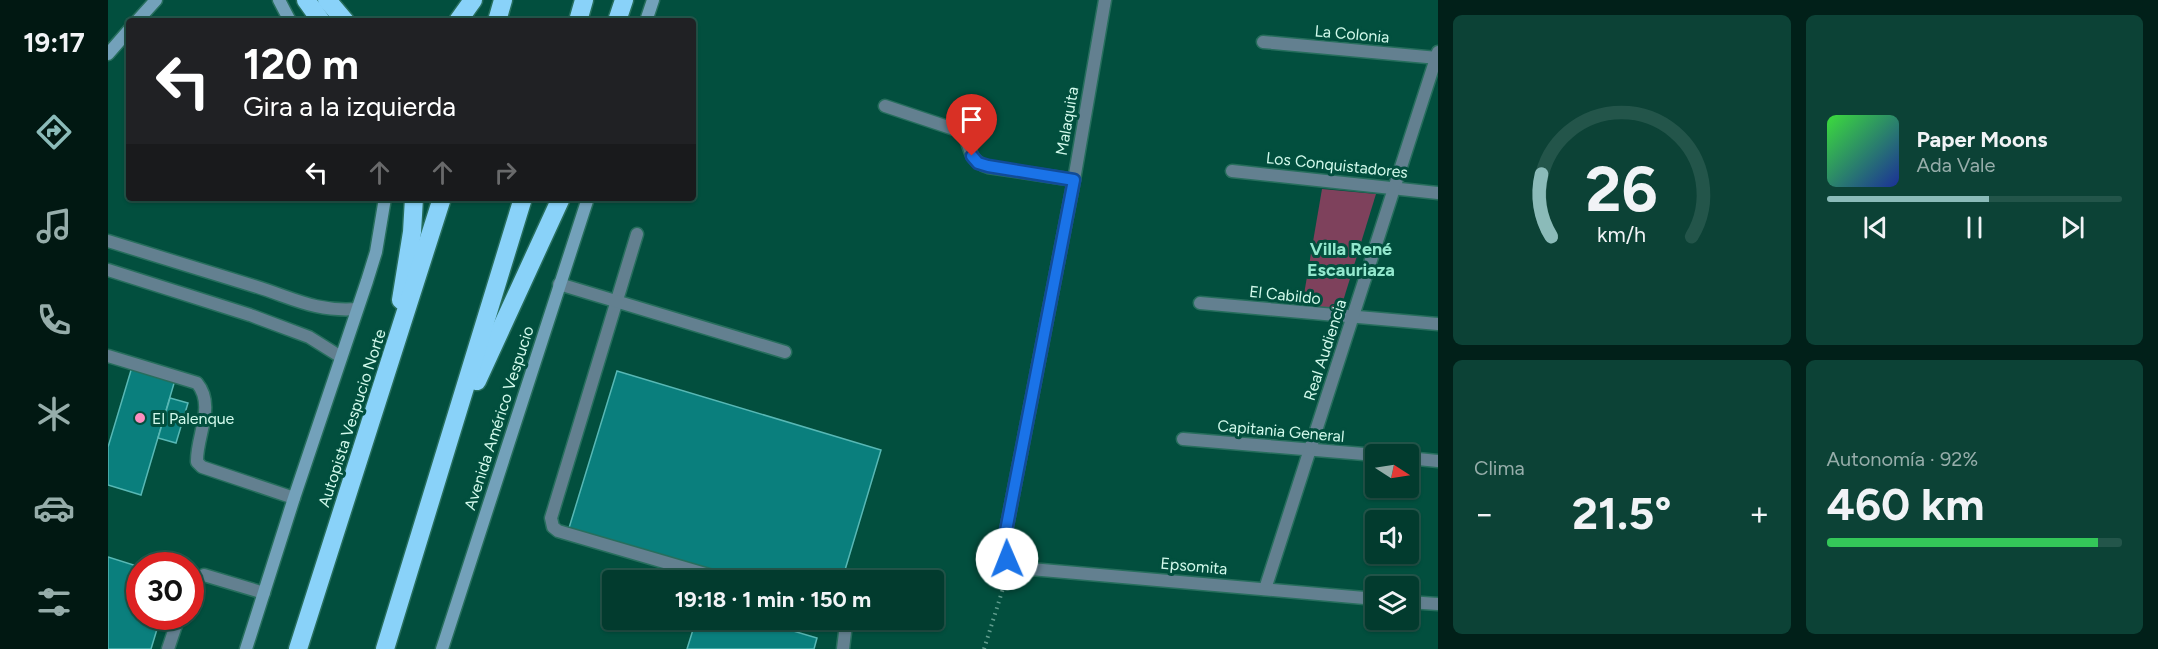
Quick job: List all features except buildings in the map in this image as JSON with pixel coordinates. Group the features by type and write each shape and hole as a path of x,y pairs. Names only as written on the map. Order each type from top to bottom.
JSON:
{"highway":[{"path":"306,0 319,18"},
{"path":"327,0 342,18"},
{"path":"460,18 473,0"},
{"path":"498,18 504,0"},
{"path":"579,18 584,0"},
{"path":"618,18 624,0"},
{"path":"399,335 414,201"},
{"name":"Autopista Vespucio Norte","path":"298,649 441,201"},
{"path":"385,649 522,201"},
{"path":"450,436 523,284 560,201"}],"main road":[{"path":"140,18 156,0"},
{"path":"279,0 288,18"},
{"path":"647,18 653,0"},
{"path":"108,54 126,33"},
{"path":"246,649 376,252 384,201"},
{"name":"Avenida Américo Vespucio","path":"442,649 587,201"}],"street":[{"name":"Malaquita","path":"1011,564 1004,550 1004,541 1074,180 1105,0"},
{"name":"La Colonia","path":"1263,42 1437,56"},
{"name":"Real Audiencia","path":"1265,589 1437,56"},
{"path":"885,106 960,131 966,137 972,156 978,163 1074,180"},
{"name":"Los Conquistadores","path":"1232,171 1438,193"},
{"path":"637,234 551,518 553,527 558,531 692,570"},
{"path":"108,241 259,287 305,305 338,310 357,309"},
{"path":"108,270 250,315 309,337 341,357"},
{"path":"559,284 785,352"},
{"name":"El Cabildo","path":"1200,303 1438,324"},
{"path":"108,356 197,383 206,398 206,408 197,462 202,467 294,498"},
{"name":"Capitania General","path":"1183,439 1365,454"},
{"path":"1419,459 1438,461"},
{"name":"Epsomita","path":"1011,564 1018,568 1365,598"},
{"path":"204,575 264,593"},
{"path":"1419,603 1438,604"},
{"path":"168,649 174,630"},
{"path":"843,649 845,630"}],"path":[{"path":"984,649 1011,564"}],"shaded area":[{"path":"1322,189 1376,194 1340,311 1302,306"}],"place":[{"name":"El Palenque","path":"140,418"}],"district":[{"name":"Villa René Escauriaza","path":"1351,259"}],"route":[{"path":"972,156 978,163 988,166 1074,180 1004,541 1007,559"}]}
